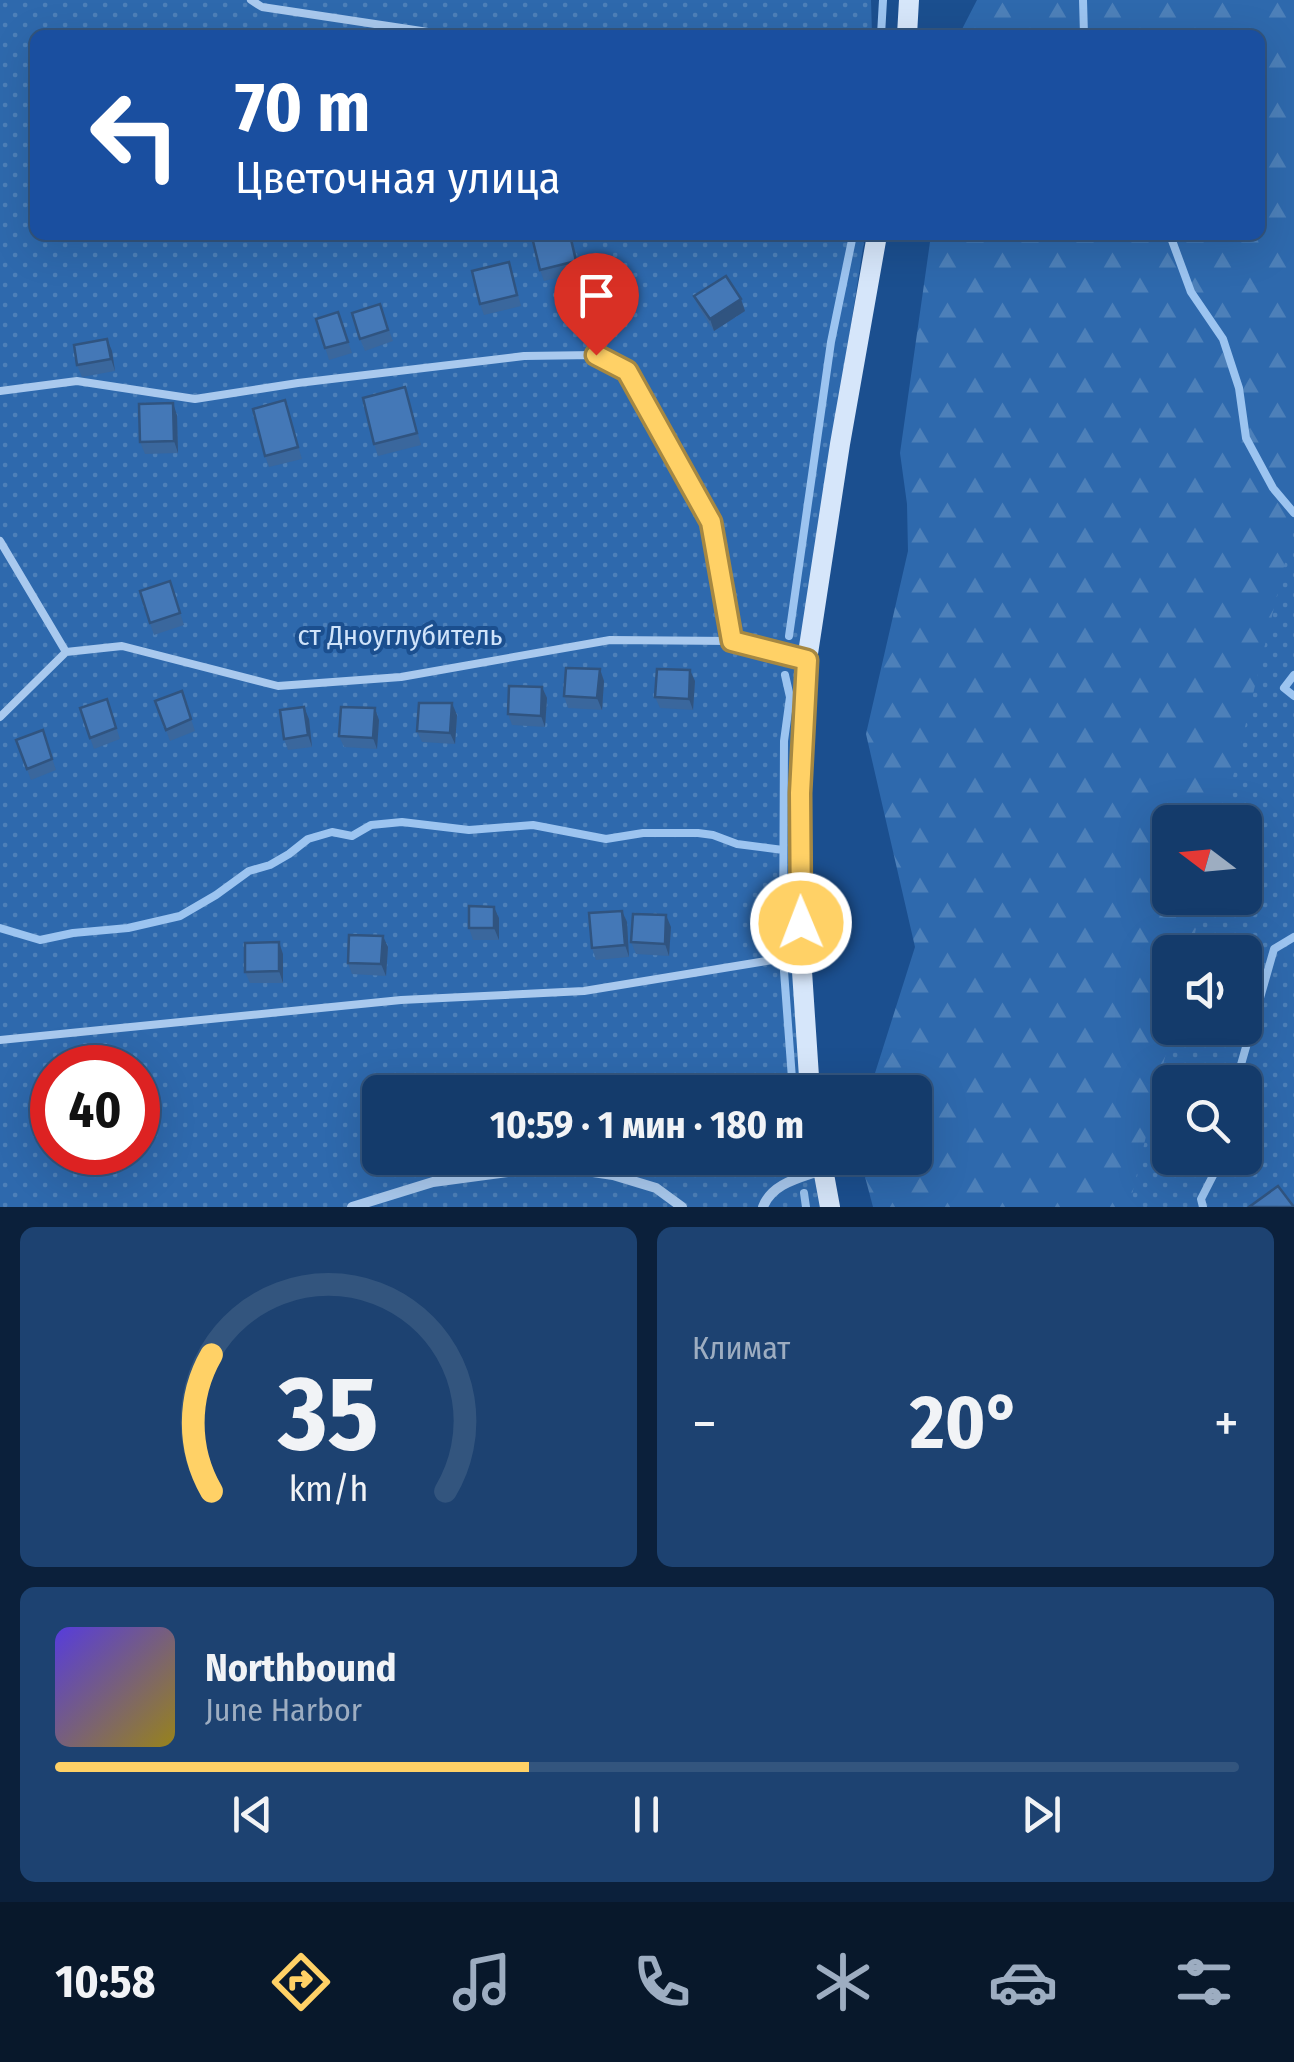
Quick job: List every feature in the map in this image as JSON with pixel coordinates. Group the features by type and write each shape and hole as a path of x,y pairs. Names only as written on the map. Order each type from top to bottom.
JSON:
{"street":[{"path":"907,30 909,0"},
{"path":"809,1075 801,956 800,793 807,660 876,240"},
{"path":"352,1207 434,1182 554,1166 613,1175 656,1188 682,1207"},
{"path":"763,1207 767,1197 801,1175"},
{"path":"824,1175 830,1207"}],"lane":[{"path":"251,0 262,7 415,30"},
{"path":"0,391 76,382 195,399 524,356 596,355 627,371 711,522 732,641"},
{"path":"0,542 66,652"},
{"path":"0,718 66,652 122,646 278,686 401,677 610,640 732,641 807,660"},
{"path":"0,1040 401,1000 584,990 801,956"}],"green space":[{"name":"ст Дноуглубитель","path":"0,0 871,0 872,30 30,30 30,240 864,240 799,657 806,1075 362,1075 362,1175 820,1175 826,1207 0,1207"},
{"path":"977,0 1294,0 1294,1030 1262,1120 1262,1065 1152,1065 1152,1175 1242,1175 1231,1207 873,1207 865,1175 932,1175 932,1075 874,1075 915,947 866,734 908,551 900,453 930,240 1265,240 1265,30 962,30"},
{"path":"1294,525 1294,1207 1129,1207 1152,1111 1152,1175 1262,1175 1262,1065 1163,1065 1168,1045 1262,1045 1262,935 1194,935 1200,915 1262,915 1262,805 1226,805"}],"building":[{"path":"533,240 571,240 576,261 540,270"},
{"path":"509,262 517,295 480,304 472,271"},
{"path":"726,276 741,299 710,319 694,296"},
{"path":"380,304 388,330 360,339 352,313"},
{"path":"338,312 348,342 325,348 316,319"},
{"path":"107,339 111,359 77,365 74,345"},
{"path":"405,387 417,433 374,444 363,398"},
{"path":"285,400 298,447 265,456 253,409"},
{"path":"173,403 174,441 140,442 139,404"},
{"path":"170,581 180,613 150,623 140,591"},
{"path":"566,668 600,669 597,698 564,696"},
{"path":"657,669 690,670 689,699 655,697"},
{"path":"509,686 542,687 541,716 508,714"},
{"path":"182,691 191,719 166,730 155,701"},
{"path":"107,699 116,728 90,738 80,708"},
{"path":"419,703 452,703 450,733 417,731"},
{"path":"304,707 308,735 284,739 280,710"},
{"path":"341,707 375,708 373,738 339,736"},
{"path":"43,730 52,759 27,769 16,740"},
{"path":"469,906 494,907 494,928 469,928"},
{"path":"622,911 625,945 592,948 589,913"},
{"path":"633,914 666,915 665,944 631,942"},
{"path":"349,935 383,936 381,964 348,963"},
{"path":"279,942 279,971 245,972 245,943"},
{"path":"1278,1186 1294,1207 1249,1207"}],"waterway":[{"path":"881,30 883,0"},
{"path":"1083,0 1084,30"},
{"path":"789,636 831,342 852,240"},
{"path":"1172,240 1191,292 1223,339 1239,388 1246,438 1273,488 1294,513"},
{"path":"783,947 784,741 790,697 785,675"},
{"path":"1294,675 1284,688 1294,696"},
{"path":"0,928 40,940 128,928 180,916 249,871 289,854 308,839 332,832 352,836 371,825 402,822 469,830 533,825 606,839 643,833 698,833 737,844 783,850"},
{"path":"1241,1065 1274,949 1294,937"},
{"path":"784,971 792,1075"},
{"path":"1203,1207 1201,1199 1213,1175"},
{"path":"804,1193 806,1207"}],"route":[{"path":"596,355 627,371 711,522 732,641 807,660 800,793 801,923"}]}
